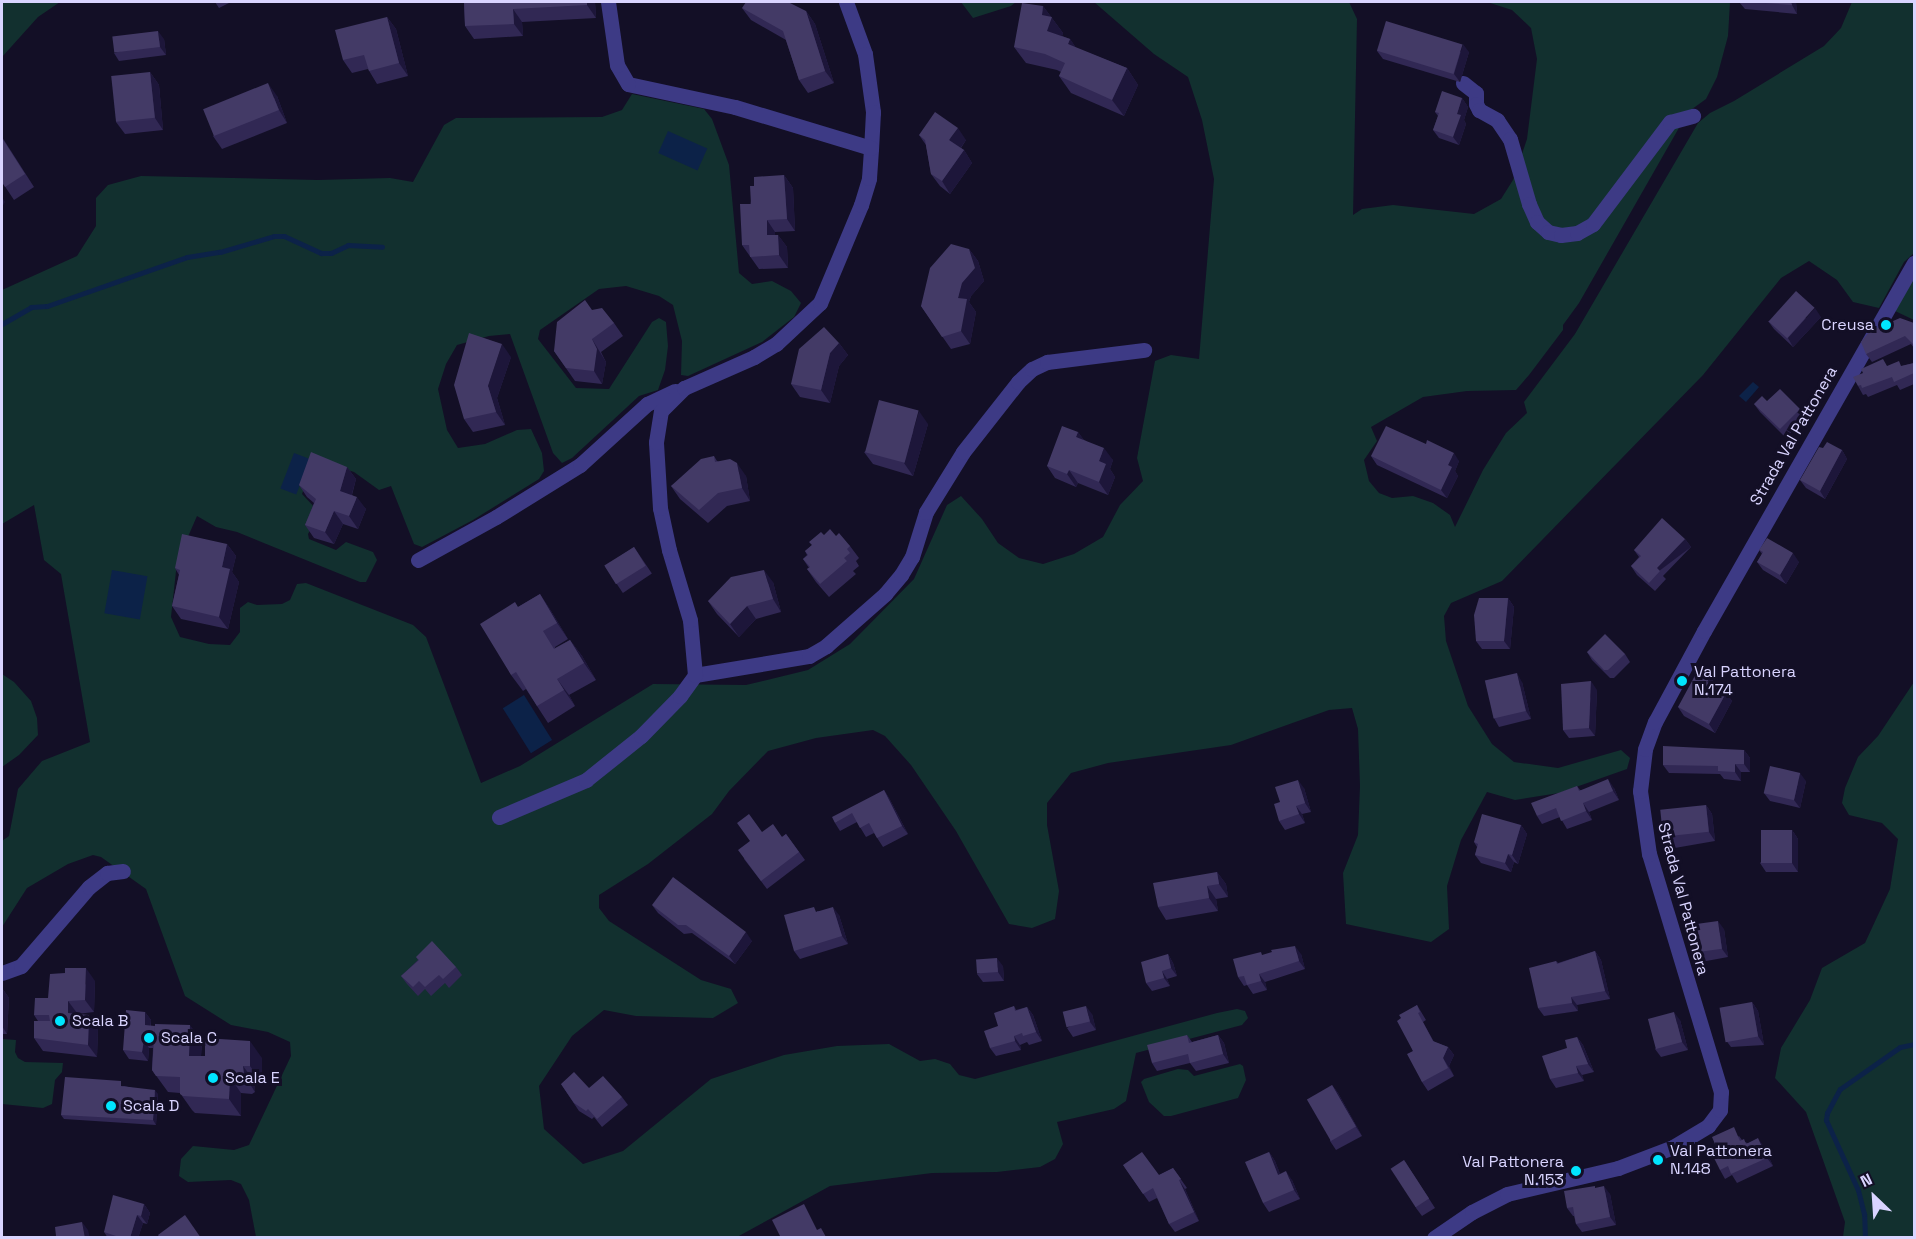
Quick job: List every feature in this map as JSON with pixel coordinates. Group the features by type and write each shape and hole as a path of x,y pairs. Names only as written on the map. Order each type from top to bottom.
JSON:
{"street":[{"path":"608,2 617,65 628,84 735,107 872,148"},
{"path":"418,560 580,465 646,404 754,357 776,344 820,303 861,205 869,178 872,148 873,112 865,54 846,2"},
{"path":"1462,83 1476,93 1476,104 1479,110 1497,120 1510,139 1528,204 1537,222 1548,232 1562,236 1577,233 1593,225 1670,122 1693,116"},
{"name":"Strada Val Pattonera","path":"1434,1238 1472,1212 1507,1194 1618,1168 1673,1147 1708,1126 1720,1110 1721,1092 1649,854 1640,791 1644,749 1654,722 1704,631 1914,263"},
{"path":"695,675 810,656 826,646 885,594 901,575 912,557 926,512 963,452 1018,382 1032,369 1047,362 1144,350"},
{"path":"500,818 586,780 641,736 680,696 695,675 690,620 669,550 660,508 656,462 661,411 684,388"},
{"path":"2,973 21,966 89,887 107,873 123,871"}],"green space":[{"path":"2,2 60,2 38,17 2,57"},
{"path":"961,2 1016,2 1011,6 973,18"},
{"path":"1094,2 1349,2 1357,19 1353,215 1362,209 1393,205 1474,214 1501,199 1513,180 1527,139 1537,59 1531,28 1512,10 1487,2 1730,2 1728,36 1717,77 1706,99 1688,112 1579,303 1563,325 1563,330 1529,375 1516,390 1467,391 1423,397 1371,427 1377,441 1364,460 1369,481 1379,493 1392,498 1413,496 1433,503 1450,515 1455,527 1483,470 1506,433 1527,413 1524,402 1575,334 1698,123 1710,113 1734,101 1824,46 1841,28 1852,2 1914,2 1914,253 1904,262 1879,308 1853,302 1837,280 1809,261 1781,278 1703,375 1502,581 1451,603 1444,616 1446,641 1468,706 1492,744 1514,762 1558,768 1621,750 1630,758 1627,769 1559,793 1515,800 1487,792 1461,840 1447,886 1449,929 1431,942 1346,924 1343,873 1358,835 1360,786 1358,729 1352,708 1329,710 1231,745 1108,763 1071,773 1047,803 1047,825 1059,891 1055,919 1032,928 1009,924 956,831 911,765 885,736 873,730 816,738 768,751 729,791 712,814 648,864 599,895 599,908 609,921 701,980 731,989 738,1003 713,1018 636,1016 604,1010 572,1036 539,1086 544,1129 583,1164 623,1151 711,1079 784,1055 837,1046 889,1044 920,1061 935,1059 950,1064 959,1075 975,1079 1217,1013 1237,1009 1245,1011 1248,1018 1242,1025 1136,1053 1126,1101 1114,1109 1057,1122 1063,1144 1055,1159 1040,1167 997,1172 932,1173 830,1186 737,1237 256,1237 249,1200 241,1184 231,1180 188,1182 179,1176 181,1159 193,1146 234,1150 249,1145 291,1056 290,1042 268,1032 231,1025 185,996 146,889 101,857 93,855 68,864 27,888 2,927 2,841 9,836 18,789 42,761 90,742 61,574 44,560 34,505 2,524 2,290 77,256 96,226 96,198 108,185 141,176 318,180 390,178 413,182 444,125 456,118 602,117 622,110 632,94 704,109 712,119 729,165 739,273 752,284 772,281 791,291 801,303 794,317 762,342 688,376 681,375 682,341 673,305 659,296 626,286 599,289 540,330 538,339 576,388 609,389 652,322 659,318 666,322 668,346 665,370 658,390 639,396 572,458 562,463 553,453 510,334 489,336 457,345 446,364 438,389 447,430 458,448 485,444 517,430 531,429 542,453 544,471 539,479 473,520 422,547 414,544 391,486 379,490 354,472 336,466 312,468 302,494 317,510 316,520 308,534 309,539 336,550 346,542 373,552 377,560 366,582 360,582 237,532 216,527 197,516 177,562 171,617 180,637 209,644 230,645 240,632 240,608 248,602 257,605 282,604 290,600 297,584 306,583 413,625 426,637 481,783 520,766 653,684 746,685 808,670 850,644 914,579 947,505 961,496 982,519 998,543 1019,558 1043,564 1074,554 1103,537 1120,505 1143,481 1137,458 1155,361 1171,355 1199,359 1214,179 1202,120 1188,77 1154,54"},
{"path":"1914,275 1914,320 1895,311"},
{"path":"2,674 14,682 31,701 37,718 38,735 19,755 2,767"},
{"path":"1914,682 1914,1237 1843,1237 1845,1222 1806,1112 1775,1078 1781,1048 1810,1000 1822,968 1865,943 1890,889 1898,839 1882,823 1849,815 1842,803 1845,788 1858,757 1878,736"},
{"path":"2,1039 16,1040 15,1052 18,1058 25,1062 63,1063 62,1072 55,1080 52,1104 43,1108 2,1104"},
{"path":"1240,1064 1243,1066 1246,1080 1238,1098 1171,1116 1164,1116 1149,1102 1141,1082 1144,1079 1178,1069 1188,1070 1194,1076"}],"water":[{"path":"668,131 707,148 698,170 658,153"},
{"path":"1753,382 1759,387 1746,402 1739,396"},
{"path":"294,453 310,459 296,495 280,488"},
{"path":"112,570 147,576 140,620 104,613"},
{"path":"524,695 552,740 531,753 503,708"}],"building":[{"path":"464,2 587,2 587,5 513,9 514,24 465,26"},
{"path":"746,2 788,2 806,11 825,71 799,80 783,31 742,8"},
{"path":"1751,2 1791,2 1792,5"},
{"path":"1022,3 1043,6 1042,15 1052,17 1047,31 1070,39 1068,44 1127,68 1112,100 1059,76 1065,63 1045,54 1014,47"},
{"path":"387,17 399,63 369,71 364,55 343,60 335,30"},
{"path":"1386,21 1463,44 1453,74 1377,51"},
{"path":"158,31 160,47 114,52 112,37"},
{"path":"150,72 155,118 116,122 111,76"},
{"path":"268,83 279,110 214,136 203,109"},
{"path":"1442,91 1462,98 1457,114 1461,115 1453,137 1433,130 1439,113 1435,112"},
{"path":"935,112 958,128 949,140 964,150 942,181 931,174 925,140 919,135"},
{"path":"2,138 25,174 5,187 2,182"},
{"path":"784,175 787,219 767,220 767,235 778,235 779,255 750,257 749,245 742,245 740,204 751,204 750,186 754,186 754,177"},
{"path":"951,244 969,249 975,268 962,283 958,298 967,299 961,331 942,337 921,306 930,268"},
{"path":"1796,291 1815,308 1787,338 1769,321"},
{"path":"585,300 592,310 602,308 614,323 592,339 597,349 594,371 566,368 554,351 557,322"},
{"path":"1900,318 1914,323 1914,345 1905,336 1866,354 1861,342 1870,331"},
{"path":"824,327 839,343 830,353 821,390 791,384 799,349"},
{"path":"469,333 502,344 488,386 496,412 464,419 454,385"},
{"path":"1883,359 1887,366 1899,361 1901,366 1914,363 1914,373 1894,382 1892,377 1862,388 1861,385 1858,386 1853,377 1863,373 1861,369"},
{"path":"1780,389 1800,409 1780,429 1754,404 1762,396 1767,401"},
{"path":"879,400 919,411 905,463 865,452"},
{"path":"1062,426 1078,432 1076,437 1104,448 1099,461 1106,464 1099,482 1069,470 1067,474 1047,466"},
{"path":"1386,426 1426,444 1427,440 1454,453 1448,465 1452,467 1441,490 1371,456"},
{"path":"1827,442 1842,450 1820,491 1800,480 1819,447 1823,448"},
{"path":"311,452 347,467 340,491 357,497 349,516 334,511 325,532 305,525 316,499 299,485"},
{"path":"714,456 715,462 730,459 737,463 742,488 718,493 699,510 671,486 701,459"},
{"path":"1662,518 1685,539 1657,568 1660,571 1649,583 1631,566 1641,556 1634,550"},
{"path":"830,529 836,536 839,533 850,546 847,549 850,553 844,558 847,561 820,584 807,569 810,567 803,559 808,555 805,551 812,545 809,542 821,532 824,535"},
{"path":"182,534 227,544 222,567 230,569 219,617 172,606 180,570 175,568"},
{"path":"1767,538 1793,553 1780,575 1757,562 1763,552 1759,550"},
{"path":"634,547 646,566 616,584 604,566"},
{"path":"764,570 773,599 747,606 730,624 708,601 731,577"},
{"path":"540,594 557,623 543,631 554,649 570,640 584,663 557,679 564,690 537,706 516,672 511,675 480,624 515,602 518,607"},
{"path":"1479,598 1508,598 1504,641 1476,641 1474,615"},
{"path":"1605,634 1625,654 1608,670 1604,670 1587,652"},
{"path":"1698,670 1710,677 1707,682 1726,693 1709,724 1678,707"},
{"path":"1517,673 1526,711 1494,718 1485,680"},
{"path":"1591,681 1589,728 1563,730 1561,684"},
{"path":"1663,746 1744,750 1744,764 1735,764 1735,772 1718,771 1718,766 1663,765"},
{"path":"1770,766 1800,773 1794,800 1764,793"},
{"path":"1608,779 1613,791 1583,803 1586,811 1561,821 1556,808 1537,816 1531,803 1577,786 1579,791"},
{"path":"1298,780 1305,803 1296,806 1299,814 1279,821 1274,804 1280,802 1275,787"},
{"path":"884,790 902,826 877,838 869,823 860,828 852,813 835,823 832,817"},
{"path":"1706,805 1709,832 1663,837 1660,810"},
{"path":"749,814 762,832 773,824 782,837 786,834 799,852 761,881 738,850 750,841 737,823"},
{"path":"1482,814 1521,825 1512,855 1508,854 1505,863 1475,855 1478,844 1474,842"},
{"path":"1761,830 1792,830 1792,863 1761,863"},
{"path":"1217,872 1219,884 1207,886 1209,898 1158,907 1153,883"},
{"path":"673,877 746,932 729,956 686,925 678,925 652,905"},
{"path":"814,907 816,912 833,907 842,936 794,951 784,915"},
{"path":"1718,921 1722,949 1693,953 1689,925"},
{"path":"432,941 456,967 443,979 439,975 425,987 419,981 413,987 401,976 419,960 416,957"},
{"path":"1295,946 1299,961 1259,974 1261,981 1247,985 1244,976 1238,977 1233,959 1261,952 1262,955 1272,952 1271,950"},
{"path":"1595,951 1605,991 1571,997 1572,1003 1538,1008 1529,968 1556,961 1557,964"},
{"path":"1168,954 1171,968 1162,971 1164,978 1146,983 1141,962"},
{"path":"997,958 998,972 977,973 976,959"},
{"path":"65,968 86,968 85,1000 68,1001 68,1013 89,1015 88,1045 34,1038 34,1021 50,1021 49,1015 34,1015 35,998 48,998 50,974 65,973"},
{"path":"1752,1002 1758,1036 1726,1042 1720,1008"},
{"path":"1417,1005 1420,1012 1418,1013 1433,1041 1448,1047 1443,1058 1448,1068 1422,1082 1407,1054 1413,1051 1397,1021 1401,1018 1399,1015"},
{"path":"1014,1006 1015,1011 1027,1007 1036,1032 1023,1036 1022,1033 1014,1036 1015,1041 990,1048 984,1031 998,1026 994,1013"},
{"path":"1086,1006 1090,1022 1067,1027 1063,1012"},
{"path":"126,1010 145,1012 145,1025 155,1026 154,1041 144,1040 142,1052 123,1050"},
{"path":"1674,1012 1682,1042 1656,1049 1648,1019"},
{"path":"155,1024 190,1025 189,1056 205,1056 205,1038 250,1041 250,1066 243,1066 244,1075 240,1078 230,1077 229,1099 183,1096 180,1094 180,1077 156,1076 152,1070"},
{"path":"1187,1035 1189,1043 1218,1035 1223,1054 1190,1063 1188,1054 1152,1063 1147,1045"},
{"path":"1577,1037 1588,1064 1576,1066 1578,1073 1550,1079 1542,1056 1567,1048 1565,1040"},
{"path":"574,1072 589,1088 603,1076 622,1097 597,1119 588,1109 586,1111 574,1103 561,1084"},
{"name":"Scala D","path":"65,1077 121,1081 121,1086 155,1090 153,1120 61,1115"},
{"path":"1332,1085 1356,1127 1331,1141 1307,1100"},
{"path":"1734,1127 1740,1141 1744,1139 1746,1144 1758,1138 1767,1158 1731,1174 1728,1166 1720,1170 1712,1154 1718,1151 1712,1137"},
{"path":"1142,1152 1159,1175 1173,1168 1181,1179 1179,1180 1194,1212 1169,1224 1153,1188 1143,1194 1123,1165"},
{"path":"1269,1152 1278,1175 1286,1171 1294,1190 1263,1203 1245,1162"},
{"path":"1404,1160 1429,1199 1416,1207 1391,1169"},
{"path":"1595,1186 1595,1188 1604,1186 1610,1217 1576,1224 1573,1207 1567,1208 1564,1191"},
{"path":"113,1195 144,1204 141,1216 137,1215 130,1238 104,1232"},
{"path":"804,1204 817,1230 821,1228 826,1237 781,1238 772,1220"},
{"path":"185,1215 201,1238 160,1238 158,1235"},
{"path":"82,1222 85,1238 50,1238 56,1236 55,1227"}],"waterway":[{"path":"2,324 31,307 47,306 187,257 220,252 274,236 284,236 321,253 331,253 348,245 382,247"},
{"path":"1865,1238 1864,1214 1858,1190 1826,1120 1827,1113 1840,1089 1900,1047 1914,1044"}],"place":[{"name":"Creusa","path":"1886,325"},
{"name":"Val Pattonera N.174","path":"1682,681"},
{"name":"Scala B","path":"60,1021"},
{"name":"Scala C","path":"149,1038"},
{"name":"Scala E","path":"213,1078"},
{"name":"Scala D","path":"111,1106"},
{"name":"Val Pattonera N.148","path":"1658,1160"},
{"name":"Val Pattonera N.153","path":"1576,1171"}]}
